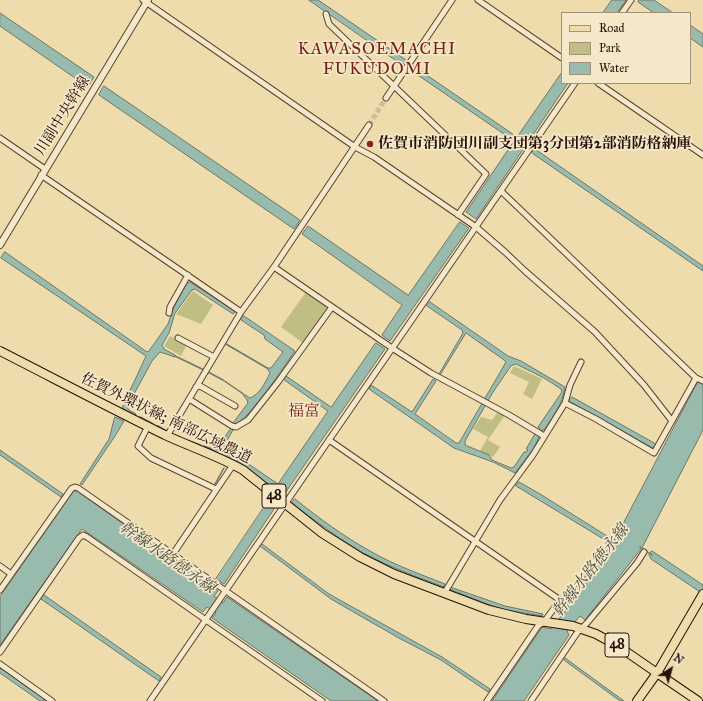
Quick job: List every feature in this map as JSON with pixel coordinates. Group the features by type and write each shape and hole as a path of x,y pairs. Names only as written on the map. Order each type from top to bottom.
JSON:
{"main road":[{"name":"佐賀外環状線; 南部広域農道","path":"0,352 167,436 224,460 242,470 322,533 360,557 394,574 490,610 520,618 549,622"},
{"path":"638,701 657,673 702,595"},
{"name":"48","path":"549,622 577,627 596,634 618,646 657,673"},
{"path":"657,673 698,701"}],"street":[{"path":"386,98 452,0"},
{"path":"478,0 561,57"},
{"path":"623,12 631,0"},
{"path":"146,1 355,147 374,157 476,227 505,252 525,272 595,332 644,384 672,421"},
{"name":"川副中央幹線","path":"0,245 146,1"},
{"path":"326,14 329,24 393,87 486,174 458,215"},
{"path":"150,701 284,504 574,84"},
{"path":"599,84 703,155"},
{"path":"167,436 241,312 274,267 369,125"},
{"path":"0,138 46,169"},
{"path":"41,175 241,312"},
{"path":"501,191 696,378 703,381"},
{"path":"274,267 392,348 438,377 541,433"},
{"path":"169,313 170,307 188,275"},
{"path":"189,399 232,426 236,427 248,420 278,382 332,307"},
{"path":"178,338 214,357"},
{"path":"445,592 500,500 533,455 541,433 565,403 570,385 581,362"},
{"path":"565,403 596,419 654,453 696,378"},
{"path":"196,387 200,386 235,406"},
{"path":"148,426 138,446 151,458 216,489"},
{"path":"329,440 560,600 549,622 538,626 487,701"},
{"path":"173,554 233,465"},
{"path":"0,590 72,488 75,487 384,701"},
{"path":"0,652 78,538 83,535 88,536 322,701"},
{"path":"531,701 577,627 587,623 644,552"},
{"path":"0,566 11,574"},
{"path":"0,664 52,701"}],"green space":[{"path":"193,291 213,305 201,324 176,314"},
{"path":"306,292 328,308 303,343 281,327"},
{"path":"170,336 187,344 181,356 164,346"},
{"path":"514,366 542,379 532,399 523,394 529,382 510,373"},
{"path":"498,412 505,415 488,440 500,447 493,457 480,451 488,437 473,429 481,417 492,420"}],"water":[{"path":"309,0 318,0 406,60 403,65"},
{"path":"612,0 626,0 618,12 604,12"},
{"path":"639,0 654,0 672,12 653,12 638,2"},
{"path":"0,13 94,77 88,87 0,26"},
{"path":"691,26 703,34 703,47 691,39"},
{"path":"412,65 517,137 561,73 561,84 567,84 476,219 466,212 514,141 409,69"},
{"path":"104,86 300,220 294,229 99,95"},
{"path":"535,149 703,266 703,271 532,153"},
{"path":"460,222 469,228 390,341 382,335 402,305 302,234 308,226 408,295"},
{"path":"5,252 147,352 168,324 174,307 187,283 190,282 235,311 233,314 195,289 192,290 175,313 169,333 162,345 164,349 175,355 175,357 160,352 152,361 127,407 136,414 135,416 122,408 146,356 1,258"},
{"path":"430,302 508,356 521,361 565,387 562,399 554,415 544,430 542,430 534,448 515,473 493,462 454,448 369,389 371,385 412,412 433,379 436,381 415,414 456,443 459,443 506,362 466,333 440,375 439,374 463,333 462,330 427,306","holes":["516,364 544,378 561,389 562,392 538,427 540,429 537,434 535,434 526,449 528,450 524,452 514,467 511,468 492,460 489,455 465,445 465,441 493,392 511,366"]},
{"path":"244,316 295,351 258,403 249,413 235,424 233,423 248,403 242,393 250,398 257,394 270,373 267,368 271,368 283,352 265,339 264,335 241,320"},
{"path":"376,343 385,349 283,496 243,466 212,450 216,445 220,444 232,428 233,430 225,444 225,448 278,484 328,411 283,379 286,376 331,407"},
{"name":"幹線水路徳永線","path":"698,382 703,384 703,430 643,546 585,620 580,616 567,631 569,635 524,701 492,701 542,627 551,629 569,606 564,602 616,537"},
{"path":"572,397 656,444 653,448 569,401"},
{"path":"115,417 124,421 82,485 80,484 109,439"},
{"path":"0,450 63,494 61,497 0,455"},
{"path":"519,482 607,536 605,540 516,486"},
{"name":"幹線水路徳永線","path":"74,491 77,491 218,591 214,596 223,603 227,597 378,701 331,701 212,618 216,613 207,607 203,612 82,529 0,645 0,597"},
{"path":"295,499 331,526 360,545 398,565 445,584 444,587 394,568 365,554 327,530 292,503"},
{"path":"269,500 276,506 224,584 216,579"},
{"path":"262,544 329,594 442,657 490,689 488,692 441,660 397,637 331,599 260,546"},
{"path":"652,551 703,585 703,594 651,559 649,555"},
{"path":"450,587 505,606 543,614 542,616 507,610 449,589"},
{"path":"44,595 161,677 159,681 41,599"},
{"path":"565,658 624,701 620,701 564,660"},
{"path":"0,668 47,701 40,701 0,673"}],"waterway":[{"path":"226,344 267,368"},
{"path":"175,356 204,370"},
{"path":"208,372 242,393"},
{"path":"140,417 153,424"},
{"path":"158,426 166,431"},
{"path":"172,434 180,437"},
{"path":"184,439 200,445"},
{"path":"204,446 212,449"},
{"path":"215,484 224,468"},
{"path":"640,547 652,555"}],"tunnel":[{"path":"369,125 386,98"}],"place":[{"name":"佐賀市消防団川副支団第3分団第2部消防格納庫","path":"370,144"}],"district":[{"name":"KAWASOEMACHI FUKUDOMI","path":"377,60"},
{"name":"福富","path":"304,412"}]}
